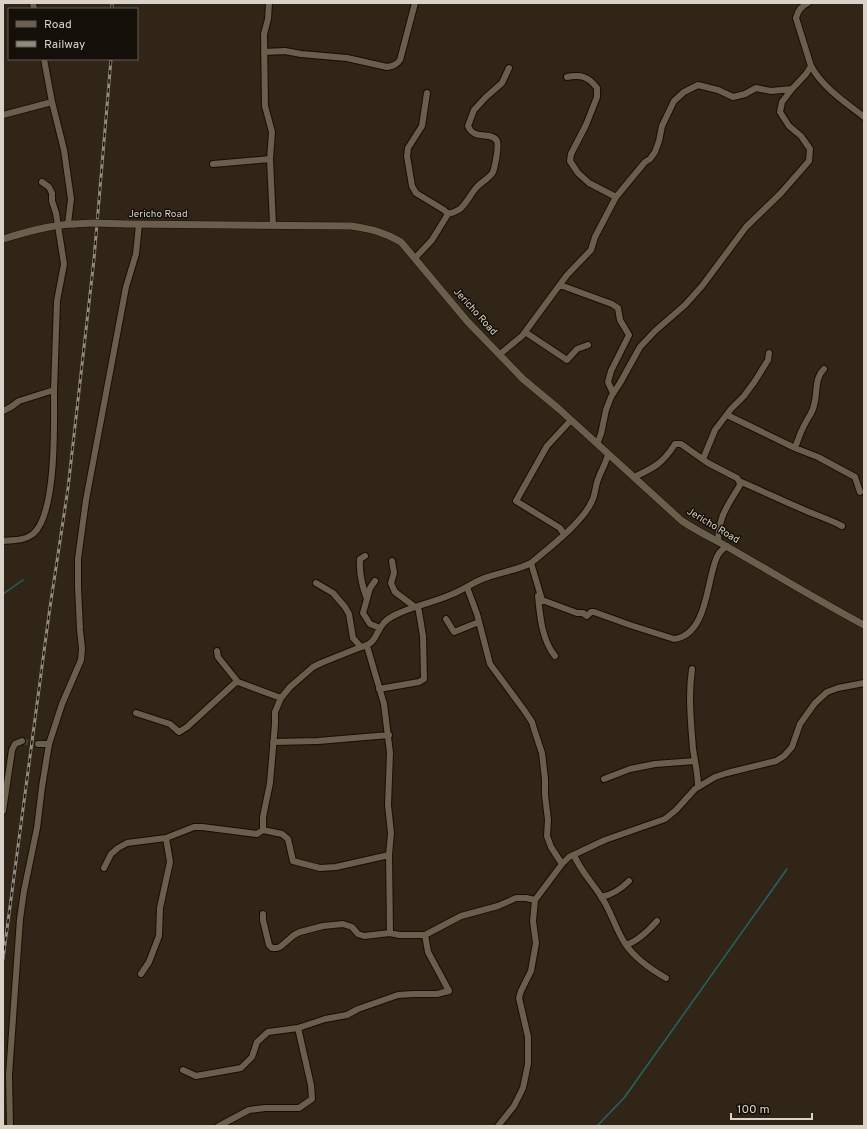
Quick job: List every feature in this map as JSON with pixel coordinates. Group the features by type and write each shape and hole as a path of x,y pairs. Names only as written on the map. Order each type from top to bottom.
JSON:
{"street":[{"path":"270,3 264,34 264,52 265,106 272,132 270,159 273,225"},
{"path":"264,52 285,51 347,58 387,67 397,65 400,60 415,3"},
{"path":"808,3 800,8 797,12 796,18 811,66 827,87 864,117"},
{"path":"44,60 52,102 64,150 71,199 71,224"},
{"path":"597,444 601,434 606,410 613,393 640,347 655,331 685,305 702,286 746,227 781,193 809,161 810,149 801,136 789,126 780,112 782,102 811,66"},
{"path":"416,258 432,240 448,214 460,209 478,185 489,177 492,172 498,147 497,141 489,136 476,135 468,126 474,110 502,83 509,68"},
{"path":"567,78 580,76 588,78 597,88 597,97 586,125 571,154 570,161 578,173 589,183 616,197"},
{"path":"500,354 522,336 567,275 591,250 595,237 616,197 655,152 662,126 674,101 684,92 698,85 718,90 733,97 745,94 756,88 771,91 792,89"},
{"path":"427,93 422,126 408,148 407,156 412,186 416,194 444,210 448,214"},
{"path":"3,115 52,102"},
{"path":"213,164 270,159"},
{"path":"3,541 27,538 38,529 47,505 51,482 57,301 64,264 59,226 52,201 52,193 49,187 42,182"},
{"name":"Jericho Road","path":"3,239 59,226 93,223 351,226 374,229 389,235 401,242 416,258 467,320 523,379 571,420 682,521 698,532 727,546 864,625"},
{"path":"10,1126 10,1061 20,919 24,891 37,828 42,781 49,744 62,704 81,660 82,649 78,559 84,515 126,287 136,254 139,224"},
{"path":"560,285 612,304 618,308 620,320 629,335 611,371 608,382 613,393"},
{"path":"525,332 567,360 577,349 588,345"},
{"path":"703,459 716,430 755,381 768,360 769,353"},
{"path":"795,448 806,421 811,416 814,408 818,375 824,369"},
{"path":"3,411 19,401 54,390"},
{"path":"727,415 795,448 818,457 828,464 855,477 860,492"},
{"path":"564,534 560,528 516,501 547,446 571,420"},
{"path":"634,477 655,467 668,454 675,444 681,444 703,459 737,478 739,481 767,492 802,510 842,526"},
{"path":"263,830 263,817 270,783 275,712 281,698 290,687 313,667 320,663 364,646 375,639 384,622 396,615 450,596 468,587 472,583 531,563 584,514 592,501 598,478 605,465 608,454"},
{"path":"718,542 718,527 721,518 740,484 739,481"},
{"path":"531,563 542,600 577,613 583,613 587,616 590,612 594,612 674,639 680,638 695,626 700,617 714,564 720,552 727,546"},
{"path":"365,556 360,559 359,569 362,586 367,599"},
{"path":"379,689 419,682 424,679 423,636 416,607 395,592 391,583 394,574 392,561"},
{"path":"375,581 370,588 363,612 370,624 380,628"},
{"path":"316,583 333,593 350,614 352,638 364,646 384,704 390,753 388,805 391,833 389,855 390,933"},
{"path":"538,584 541,621 550,650 556,656"},
{"path":"468,587 490,664 532,722 542,753 545,779 548,840 562,864"},
{"path":"446,619 454,632 479,622"},
{"path":"217,651 218,657 238,682 281,698"},
{"path":"692,669 689,696 698,786"},
{"path":"136,713 170,724 178,731 181,731 238,682"},
{"path":"498,1126 514,1106 523,1088 528,1064 528,1037 519,998 530,972 536,943 533,921 535,900 562,864 574,855 622,833 646,826 664,818 676,810 698,786 727,773 776,760 784,756 792,746 800,724 815,703 827,692 864,683"},
{"path":"273,742 318,741 389,735"},
{"path":"3,811 12,750 15,744 22,741"},
{"path":"38,744 49,744"},
{"path":"604,779 630,769 655,764 695,761"},
{"path":"104,868 111,854 127,843 166,838 194,827 257,834 263,830 282,834 288,839 293,862 314,868 336,867 389,855"},
{"path":"141,974 149,962 159,936 160,908 170,862 166,838"},
{"path":"574,855 580,868 601,896 610,911 626,945 652,970 666,978"},
{"path":"601,896 609,896 618,891 629,881"},
{"path":"263,914 269,945 272,948 280,947 294,935 323,926 343,924 352,927 358,934 364,936 390,933 425,936 461,916 492,908 516,898 535,900"},
{"path":"626,945 631,944 657,921"},
{"path":"183,1070 196,1076 241,1068 252,1057 257,1042 268,1032 298,1028 325,1019 347,1014 398,996 413,994 437,994 449,991 428,952 425,936"},
{"path":"219,1126 249,1110 265,1108 299,1108 312,1099 311,1085 298,1028"}],"waterway":[{"path":"3,594 23,580"},
{"path":"597,1126 624,1098 787,869"}],"tunnel":[{"path":"22,741 38,744"}],"railway":[{"path":"112,3 112,8"},
{"path":"3,959 49,614 68,488 94,259 111,60"}]}
